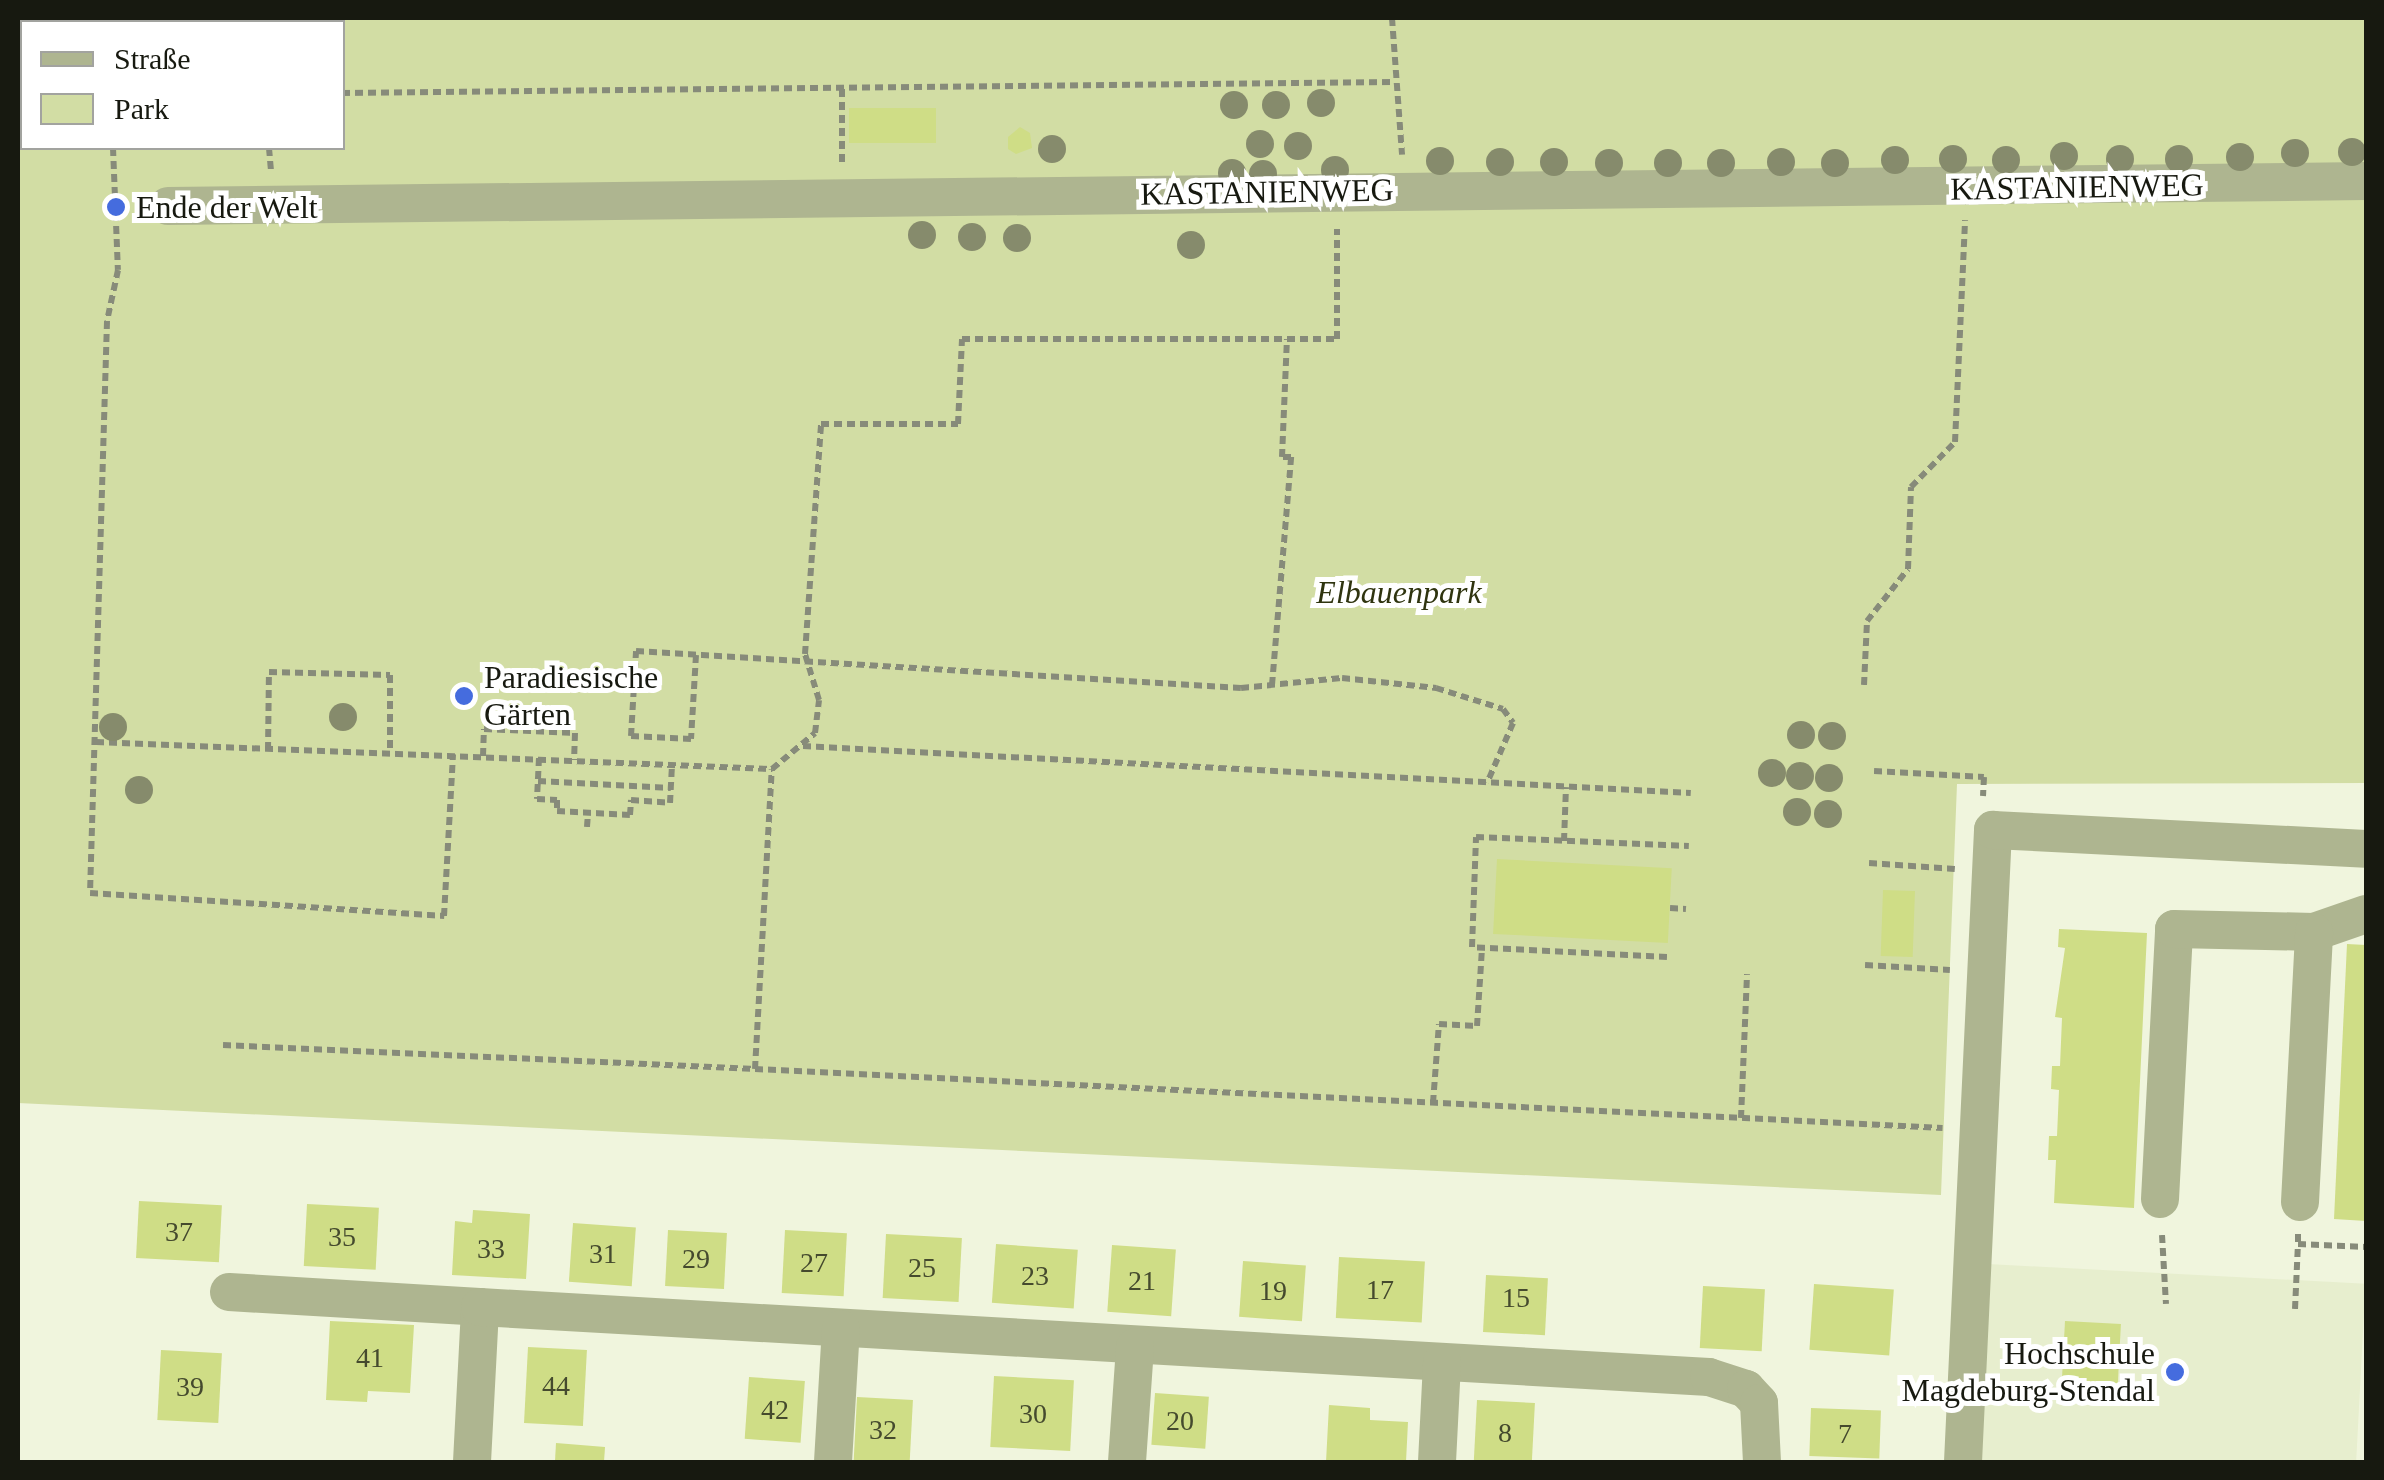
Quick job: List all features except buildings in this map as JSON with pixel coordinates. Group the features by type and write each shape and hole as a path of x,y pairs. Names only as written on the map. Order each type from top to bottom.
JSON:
{"street":[{"name":"KASTANIENWEG","path":"168,206 1406,189 1967,189 2366,182"},
{"path":"1964,1462 1993,830 2366,849"},
{"path":"2160,1199 2174,929 2314,932 2366,914"},
{"path":"2300,1202 2314,932"},
{"path":"229,1292 1731,1382 1759,1403 1762,1462"},
{"path":"472,1462 480,1307"},
{"path":"833,1462 841,1330"},
{"path":"1127,1462 1134,1348"},
{"path":"1437,1462 1442,1362"}],"path":[{"path":"1392,18 1394,82 1406,189"},
{"path":"345,93 1394,82"},
{"path":"842,89 842,198"},
{"path":"113,150 118,270 107,321 90,892 444,916 453,754"},
{"path":"1864,685 1867,621 1908,568 1912,487 1955,442 1967,189"},
{"path":"96,742 772,769 815,733 820,700 807,662 820,424 958,424 962,338 1336,339 1338,192"},
{"path":"1272,685 1292,457 1282,457 1288,339"},
{"path":"696,655 691,739 631,736 636,651 1272,685 1342,678 1436,688 1503,709 1513,724 1487,783"},
{"path":"268,750 269,672 390,676 390,752"},
{"path":"483,756 484,730 575,733 574,760"},
{"path":"802,746 1691,793"},
{"path":"539,758 537,798 558,800 557,811 630,815 631,800 670,803 672,764"},
{"path":"755,1069 772,769"},
{"path":"1874,771 1984,778 1983,796"},
{"path":"538,781 671,788"},
{"path":"1564,841 1566,788"},
{"path":"588,813 588,827"},
{"path":"1666,957 1472,947 1476,837 1689,846"},
{"path":"1869,863 1991,872"},
{"path":"1670,908 1686,908"},
{"path":"1433,1103 1439,1024 1477,1026 1482,948"},
{"path":"1865,964 1986,974"},
{"path":"1740,1118 1747,974"},
{"path":"224,1045 1979,1130"},
{"path":"2160,1199 2166,1304"},
{"path":"2295,1309 2298,1244"}],"shaded area":[{"name":"Hochschule Magdeburg-Stendal","path":"1988,1264 2365,1284 2356,1462 1978,1462"}],"green space":[{"name":"Elbauenpark","path":"18,18 2366,18 2366,783 1957,784 1941,1195 18,1103"}],"place":[{"name":"Ende der Welt","path":"116,207"},
{"name":"Paradiesische Gärten","path":"464,696"},
{"name":"Hochschule Magdeburg-Stendal","path":"2175,1372"}]}
